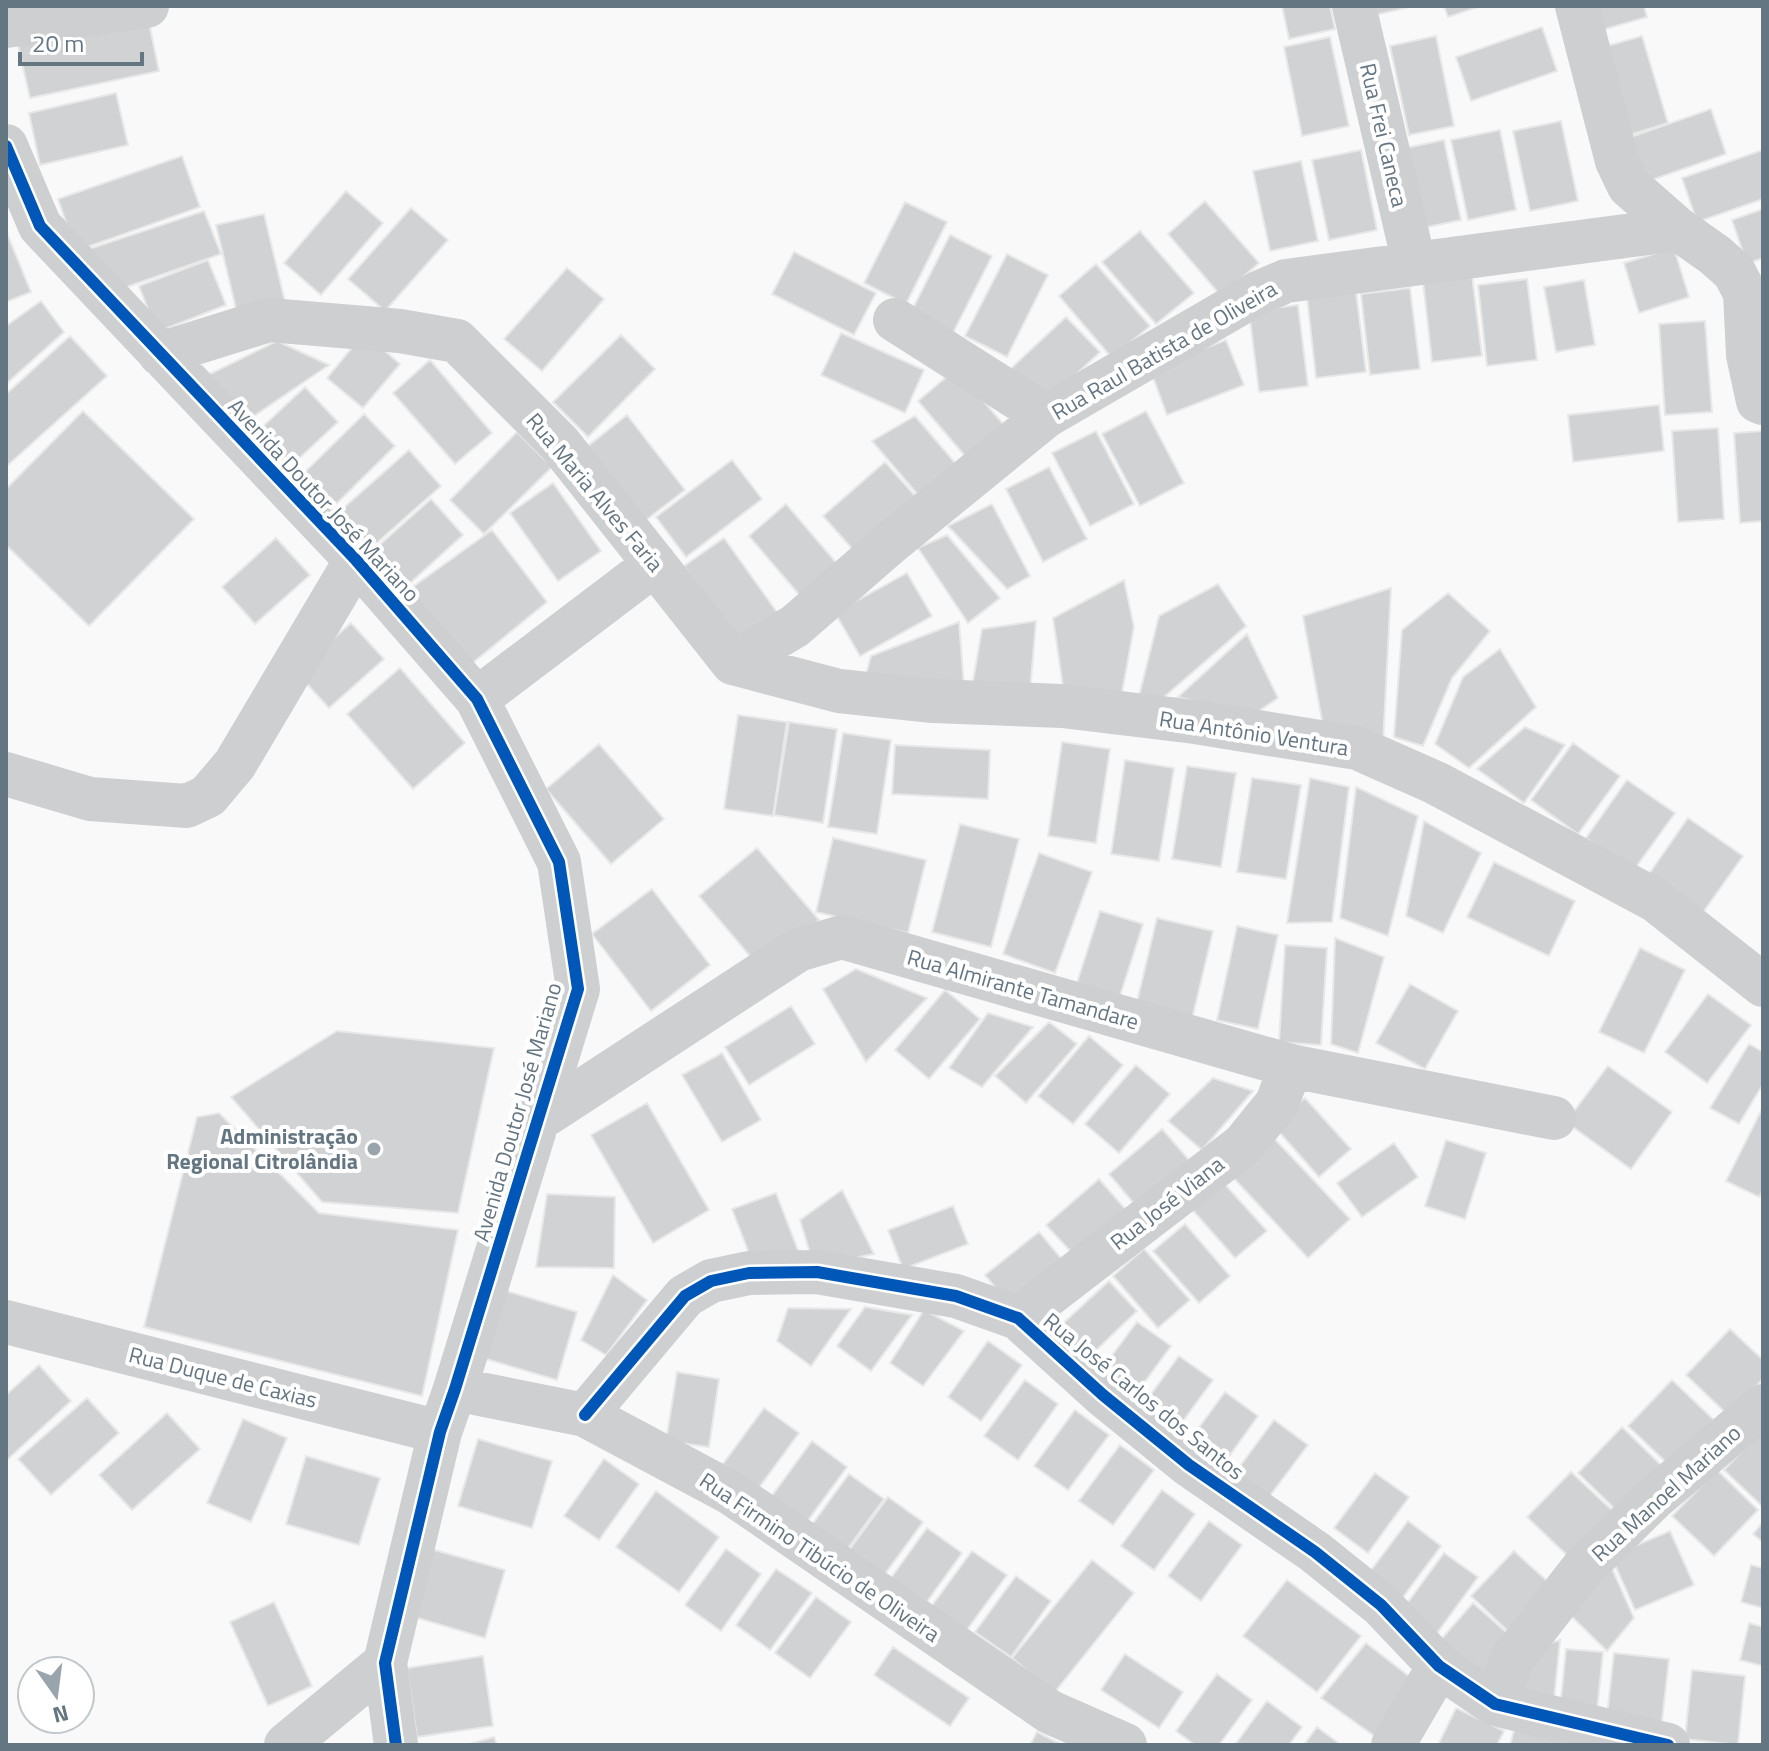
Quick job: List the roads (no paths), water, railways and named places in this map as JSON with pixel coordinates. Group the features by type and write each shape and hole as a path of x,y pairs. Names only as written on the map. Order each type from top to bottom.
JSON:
{"street":[{"path":"6,26 147,6"},
{"name":"Rua Frei Caneca","path":"1354,6 1414,263"},
{"path":"1577,6 1617,161 1629,186 1734,272 1745,293 1748,355 1758,401 1763,403"},
{"name":"Avenida Doutor José Mariano","path":"6,146 40,226 356,560 477,699 559,862 578,989 440,1432 385,1663 396,1745"},
{"name":"Rua Raul Batista de Oliveira","path":"733,663 795,626 889,544 1046,416 1258,293 1286,281 1678,229"},
{"name":"Rua Maria Alves Faria","path":"160,354 269,320 400,331 457,341 559,443 733,663"},
{"path":"895,320 1046,416"},
{"path":"6,774 90,799 187,806 208,796 235,764 356,560"},
{"path":"477,699 655,564"},
{"name":"Rua Antônio Ventura","path":"733,663 839,691 933,701 1062,706 1195,722 1357,748 1436,783 1655,900 1763,985"},
{"name":"Rua Almirante Tamandare","path":"536,1121 798,950 842,937 1291,1066 1554,1118"},
{"name":"Rua José Viana","path":"1018,1318 1243,1145 1277,1103 1291,1066"},
{"name":"Rua José Carlos dos Santos","path":"585,1415 685,1296 711,1281 749,1273 817,1272 956,1296 1018,1318 1103,1395 1189,1465 1315,1552 1381,1605 1439,1666 1495,1704 1668,1745"},
{"name":"Rua Duque de Caxias","path":"6,1322 440,1432"},
{"name":"Rua Firmino Tibúcio de Oliveira","path":"455,1389 585,1415 731,1493 1050,1712 1125,1745"},
{"name":"Rua Manoel Mariano","path":"1495,1704 1513,1658 1583,1568 1653,1499 1763,1406"},
{"path":"286,1745 385,1663"},
{"path":"1393,1745 1439,1666"}],"place":[{"name":"Administração Regional Citrolândia","path":"374,1149"}]}
